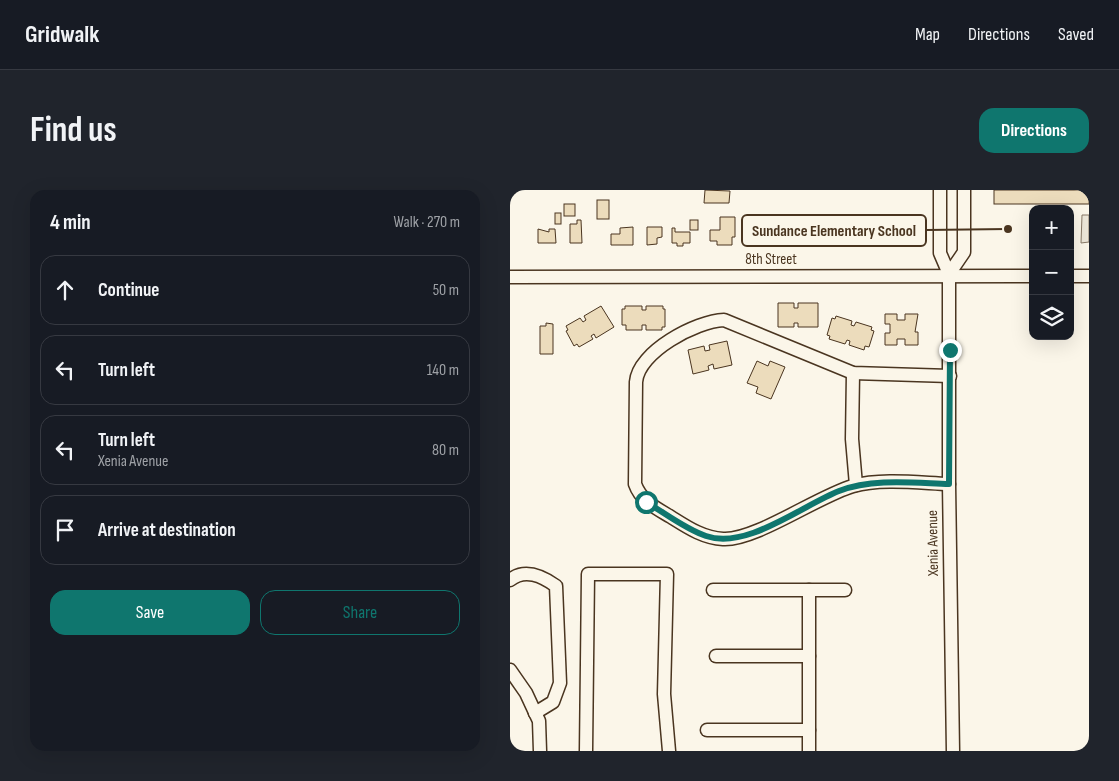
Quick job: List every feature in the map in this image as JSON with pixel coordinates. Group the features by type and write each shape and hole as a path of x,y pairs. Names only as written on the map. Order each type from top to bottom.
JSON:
{"street":[{"name":"Xenia Avenue","path":"940,190 940,253 949,274 949,484 953,751"},
{"path":"949,274 964,252 964,190"},
{"name":"8th Street","path":"510,277 949,274 1029,276"},
{"path":"1074,276 1089,276"},
{"path":"949,484 900,482 856,486 839,491 747,535 723,539 695,531 646,502 641,497 635,484 636,373 646,358 679,336 708,321 724,320 853,373 950,376"},
{"path":"853,373 852,439 856,486"},
{"path":"510,580 516,575 540,574 556,586 560,682 553,702 535,713"},
{"path":"586,751 588,574 667,574 664,694 669,751"},
{"path":"713,590 845,590"},
{"path":"809,590 809,751"},
{"path":"716,656 809,656"},
{"path":"510,670 526,693 539,721 540,751"},
{"path":"707,730 809,730"}],"shaded area":[{"path":"1082,215 1089,215 1089,242 1081,243"}],"building":[{"path":"705,190 730,191 729,203 704,203"},
{"path":"994,190 1089,190 1089,204 994,204"},
{"path":"597,200 609,200 609,219 597,219"},
{"path":"564,204 575,204 575,216 564,216"},
{"path":"555,213 561,213 561,224 555,224"},
{"path":"720,217 735,217 735,237 732,237 732,245 717,245 717,241 710,241 710,230 720,230"},
{"path":"577,220 581,220 582,243 570,243 570,224 577,224"},
{"path":"690,220 698,220 698,230 690,230"},
{"path":"633,227 633,245 611,245 611,234 620,234 620,228"},
{"path":"647,227 662,227 662,237 657,238 657,244 647,245"},
{"path":"672,228 675,228 675,232 690,232 690,243 683,243 683,246 677,246 677,243 672,243"},
{"path":"538,229 549,232 549,229 555,229 556,243 538,243"},
{"path":"778,303 794,303 794,308 798,308 798,303 818,303 818,327 798,327 798,323 794,323 794,327 778,327"},
{"path":"601,306 614,327 596,338 594,334 591,336 593,339 579,347 577,344 574,346 566,331 568,330 566,326 580,318 583,322 586,320 584,316"},
{"path":"625,306 642,306 642,310 646,310 646,306 663,306 663,309 665,309 665,327 662,327 662,330 646,330 646,325 642,325 642,330 626,330 626,325 622,325 622,309 625,309"},
{"path":"885,314 897,314 897,320 905,320 905,314 918,314 915,332 918,332 918,345 905,345 905,339 897,339 897,345 885,345 885,333 890,333 890,324 885,324"},
{"path":"836,316 852,321 851,325 854,326 856,322 872,327 871,330 874,331 869,347 865,346 864,350 849,345 850,341 847,340 845,344 829,339 830,336 827,335 832,318 835,319"},
{"path":"546,323 553,324 553,354 540,354 540,326 546,326"},
{"path":"727,341 732,365 714,369 713,364 708,366 709,370 693,374 688,350 704,346 705,351 710,350 709,345"},
{"path":"757,361 768,366 770,361 785,367 771,399 756,393 758,387 747,383"}],"place":[{"name":"Sundance Elementary School","path":"1008,229"}],"route":[{"path":"646,502 695,531 707,536 723,539 747,535 839,491 856,486 900,482 949,484 950,350"}]}
